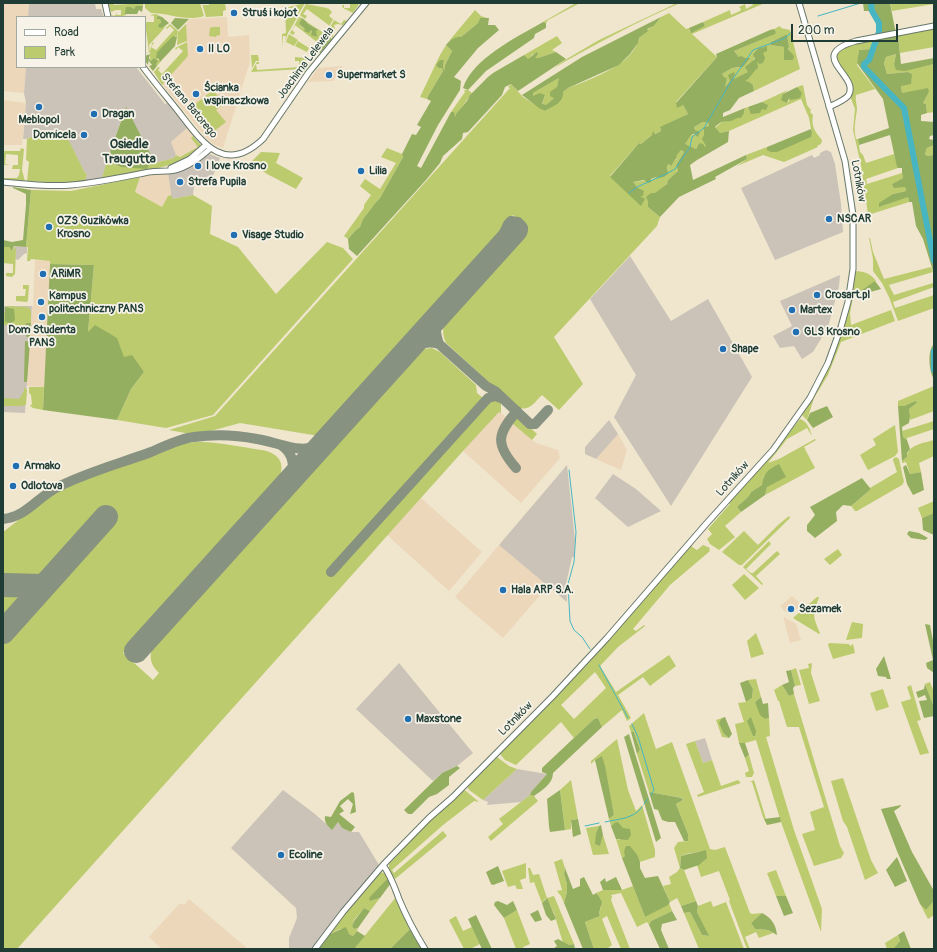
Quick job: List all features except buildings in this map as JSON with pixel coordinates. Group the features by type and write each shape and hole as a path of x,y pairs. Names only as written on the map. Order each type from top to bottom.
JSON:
{"street":[{"path":"104,3 108,16"},
{"name":"Joachima Lelewela","path":"223,154 235,155 245,152 254,147 263,138 309,72 366,3"},
{"name":"Lotników","path":"315,949 343,912 383,865 542,707 607,638 706,524 773,450 810,398 828,363 848,302 853,269 853,215 844,161 799,3"},
{"path":"829,107 847,96 850,86 847,79 838,69 834,60 838,48 845,44 871,38 934,26"},
{"name":"Stefana Batorego","path":"144,68 191,128 209,147 223,154"},
{"path":"3,182 42,185 70,185 164,170 168,171 178,169 189,164 209,147"},
{"path":"383,865 392,878 399,899 417,937 425,949"}],"shaded area":[{"path":"3,3 29,3 28,16 16,16 16,68 26,68 24,93 3,91"},
{"path":"29,3 95,3 96,9 101,9 104,16 28,16"},
{"path":"227,17 228,37 249,35 250,62 223,148 213,144 207,139 162,84 187,56 186,24 190,19"},
{"path":"343,66 333,81 308,82 318,68"},
{"path":"26,68 137,68 165,104 167,103 187,128 171,142 176,155 174,158 155,163 125,108 102,178 85,181 87,174 85,173 71,146 31,137 23,139 26,103 24,93"},
{"path":"3,100 26,103 22,145 3,145"},
{"path":"187,128 199,147 180,157 176,155 171,142"},
{"path":"826,150 831,152 835,164 841,204 843,232 775,260 741,188 812,155 814,158"},
{"path":"210,154 220,158 211,181 194,186 193,195 172,199 168,173 188,167"},
{"path":"168,173 172,195 168,196 162,207 135,192 140,177"},
{"path":"15,246 27,247 27,253 18,260 15,259"},
{"path":"630,256 671,321 708,299 752,377 671,506 614,417 636,375 590,299"},
{"path":"35,260 50,261 44,387 27,386"},
{"path":"840,275 839,286 828,327 813,352 802,359 794,346 780,348 773,336 792,326 780,301"},
{"path":"3,306 32,306 25,413 3,412"},
{"path":"499,411 536,443 558,450 560,458 521,503 463,451"},
{"path":"609,420 618,434 596,459 585,454 585,447"},
{"path":"618,434 627,450 621,470 596,459"},
{"path":"567,465 575,540 574,557 572,557 566,584 567,602 499,545"},
{"path":"613,474 636,489 661,511 628,527 595,498"},
{"path":"421,498 482,552 449,591 387,535"},
{"path":"499,545 548,586 503,638 455,597"},
{"path":"792,596 802,605 792,613 789,613 784,611 780,606"},
{"path":"784,617 796,624 801,640 790,643"},
{"path":"399,663 473,753 457,766 442,773 433,781 356,709"},
{"path":"705,738 712,760 703,763 695,741"},
{"path":"517,769 547,774 530,795 521,802 487,805 488,802 483,800"},
{"path":"283,790 332,829 338,822 342,828 351,832 359,832 379,865 312,949 289,949 289,938 297,918 296,908 231,848"},
{"path":"189,899 248,949 162,949 149,937 179,904 185,904"}],"green space":[{"path":"108,3 113,3 114,5 143,3 143,6 134,9 131,7 126,7 126,15 122,16 113,16 116,15 116,12 117,15 121,15 121,10 111,12"},
{"path":"145,3 200,3 204,16 198,18 184,18 151,13 145,8"},
{"path":"202,3 203,5 209,5 209,3 225,3 226,10 223,11 223,16 206,17"},
{"path":"305,3 298,15 286,8"},
{"path":"350,3 359,4 353,13 343,8 342,5 344,5 344,8 350,8"},
{"path":"576,3 580,3 548,20 546,23 543,22"},
{"path":"677,3 680,3 616,34 554,68 599,40"},
{"path":"752,3 765,3 692,34 717,57 676,102 683,105 688,114 660,128 661,131 652,135 641,144 639,143 610,176 641,205 638,188 633,182 651,180 668,170 667,166 669,164 671,165 677,158 675,156 681,150 684,152 676,165 678,171 668,180 667,184 648,201 648,207 660,217 657,226 554,337 583,384 559,410 542,395 528,408 516,407 446,343 444,336 443,328 447,318 528,228 513,215 503,227 496,241 319,436 240,423 196,435 169,430 215,416 510,88 508,87 511,84 523,97 545,111 560,101 563,92 568,88 600,75 625,60 634,49 639,38 646,30 654,26 661,17 669,13 686,29 689,28 690,32 705,26 703,22 730,10 731,15 740,11 741,9 739,7 745,4 746,9 753,5"},
{"path":"863,3 890,3 895,29 898,35 901,64 934,58 934,64 905,71 896,70 894,64 896,54 886,57 884,63 887,74 908,72 912,74 911,84 901,86 902,93 928,88 929,92 923,103 926,104 927,113 921,115 921,121 934,122 934,135 930,136 929,139 934,140 934,145 927,148 925,154 927,156 934,155 934,274 923,239 916,226 912,202 909,202 908,197 879,207 879,203 893,194 906,191 905,187 894,188 892,184 903,178 902,168 897,167 890,135 859,145 858,139 889,128 883,99 857,63 859,50 870,49 877,37 878,23 871,11 864,11"},
{"path":"890,3 934,3 934,4 892,11"},
{"path":"306,4 328,8 332,12 329,16 333,19 330,26 307,9 303,14 307,16 305,19 300,15"},
{"path":"136,6 143,6 142,12 139,10 137,14 125,14 126,7 131,7 134,9"},
{"path":"285,9 298,16 288,33 285,42 286,36 283,36 282,47 282,34 286,33"},
{"path":"475,10 481,16 487,18 480,18 478,23 461,37 449,41"},
{"path":"156,14 162,17 159,16 157,19 160,19 162,28 166,26 149,45 150,52 146,54 149,52 146,22 154,22 154,16 150,15"},
{"path":"159,16 169,23 162,28 158,27 161,23 160,19 157,19"},
{"path":"299,17 302,18 299,24 303,28 311,30 312,32 316,31 315,28 307,22 327,35 320,41 315,50 311,47 315,48 318,43 295,25 292,30 295,33 293,35 290,33"},
{"path":"661,17 654,26 647,29 648,31 639,38 638,43 630,54 619,65 568,88 563,92 560,102 545,111 522,95 582,57","holes":["559,78 557,87 550,92 550,96 554,98 546,105 542,104 545,95 540,93 533,96 533,93"]},
{"path":"175,18 189,19 178,30 171,23"},
{"path":"302,18 318,30 316,31 317,37 311,35 311,30 309,33 304,31 305,29 299,24"},
{"path":"480,18 489,18 488,25 495,25 499,30 478,48 454,77 461,81 460,90 438,125 417,166 421,168 451,112 454,112 455,117 470,95 493,73 524,55 528,59 537,52 538,54 535,58 556,52 566,59 518,91 511,84 505,87 502,95 468,132 463,133 462,139 443,156 440,163 426,180 357,256 349,249 348,239 360,227 363,219 380,198 403,157 402,154 412,134 416,135 421,127 417,125 431,101 427,99 428,96 443,71 442,68 439,68 436,65 440,60 444,60 444,70 452,51 446,45 453,39 461,37 478,23"},
{"path":"334,20 341,24 344,20 347,21 343,25 334,25 335,29 332,35 334,37 333,38 329,35 327,33"},
{"path":"543,22 546,23 546,28 535,34 534,38 486,71 468,90 463,88 468,77 485,58"},
{"path":"703,22 705,26 691,33 689,28"},
{"path":"170,24 178,31 177,37 175,36 157,52 157,59 161,61 157,66 157,60 151,61 150,59 151,47 156,50 174,30 170,26 167,29 166,28"},
{"path":"186,24 187,41 177,45 178,32"},
{"path":"780,26 781,28 790,30 800,69 754,91 753,85 744,82 755,70 757,61 762,53 768,49 755,57 748,72 737,79 730,79 724,88 727,78 722,74 732,68 739,68 745,58 740,58 734,51 774,34 776,32 774,29","holes":["787,34 788,48 791,54 785,54 784,47 772,45 771,42"]},
{"path":"220,27 220,35 216,37 209,36 210,28"},
{"path":"934,28 934,47 900,53 898,35"},
{"path":"774,29 776,32 775,34 734,51 739,57 750,58 743,67 732,68 722,74 727,78 725,87 730,81 728,75 734,72 734,79 748,72 745,67 755,59 753,54 760,47 762,48 767,46 767,51 763,53 765,58 763,63 759,64 757,61 758,68 745,81 753,85 754,91 739,98 730,110 723,113 723,117 745,108 741,118 719,123 715,127 720,133 729,131 728,142 690,165 693,180 746,155 747,159 715,177 716,179 679,197 660,217 648,207 646,197 651,193 655,193 667,184 668,180 678,171 676,165 684,152 681,150 671,166 669,164 667,166 668,174 665,176 651,179 651,182 648,183 644,180 633,182 638,188 644,191 643,196 640,196 645,199 641,206 610,177 639,143 641,144 652,135 653,131 655,134 661,131 660,127 688,114 683,105 677,108 676,103 717,57 716,54","holes":["703,122 709,123 709,126 704,127 704,135 702,139 706,146 705,147 703,144 699,143 696,149 685,144 691,135 694,134 698,137 700,132 695,130 694,127"]},
{"path":"289,34 298,40 294,46 286,42"},
{"path":"787,34 788,49 794,56 793,60 784,60 784,47 771,45 771,42"},
{"path":"326,35 332,39 320,53 315,50 321,39 325,38"},
{"path":"173,36 177,37 175,46 160,62 159,59 156,58 157,52"},
{"path":"557,36 562,43 552,50 556,52 538,58 535,58 533,54 528,60 524,55"},
{"path":"875,40 870,49 859,50 857,65 875,89 856,95 857,109 855,135 856,139 858,139 860,152 866,163 894,154 898,168 866,179 867,184 902,173 903,178 892,184 905,187 906,191 893,194 879,207 908,196 909,202 868,215 861,165 853,130 855,109 850,96 852,84 837,62 837,57 838,53 845,46"},
{"path":"298,41 309,48 307,52 295,46"},
{"path":"187,42 188,56 162,85 154,72 158,67 160,68 158,70 162,74 183,51 178,47 176,50 175,48"},
{"path":"446,45 452,51 445,65 445,69 444,70 443,65 444,60 440,60 443,71 427,99 420,97 440,55"},
{"path":"150,54 149,58 151,61 154,58 158,61 156,64 157,66 153,71 149,66 152,65 149,59 148,65 146,62 146,56"},
{"path":"896,54 894,64 905,70 934,64 934,112 927,113 926,104 923,103 929,92 902,93 901,86 912,74 908,72 887,74 884,63 886,57"},
{"path":"251,55 258,55 259,61 256,61 252,68"},
{"path":"295,57 306,58 308,60 307,62 310,61 308,64 310,66 305,73 303,71 293,86 292,85 302,69 251,72 257,62 259,62 259,64 256,64 257,70 300,67 299,61 295,61"},
{"path":"559,78 554,98 546,105 542,105 545,95 533,96 533,93"},
{"path":"803,85 807,105 813,115 813,126 822,140 821,144 817,146 818,147 784,162 763,155 737,166 747,159 746,155 767,147 768,150 812,132 809,118 801,99 729,131 720,133 715,128 723,121 744,113 745,108 748,107 750,111 762,109 767,105 762,102 788,90 783,94 783,97 787,103 789,101 788,99 798,88 797,87"},
{"path":"797,87 802,93 800,98 791,100 789,98 787,103 781,100 783,94"},
{"path":"213,90 224,104 216,110 226,122 213,132 193,106"},
{"path":"464,90 468,90 472,93 454,118 451,112 465,92"},
{"path":"762,102 768,105 766,110 762,109 760,113 751,114 748,107"},
{"path":"126,107 155,163 150,163 147,169 121,167 107,161"},
{"path":"703,122 710,123 709,126 704,127 705,148 699,143 696,149 684,144 691,135 696,135 694,127"},
{"path":"811,129 811,137 777,152 767,150 767,147"},
{"path":"193,136 201,145 196,153 186,159 141,172 102,178 107,161 121,167 150,162 155,163 174,158 176,155 180,157 198,147 191,138"},
{"path":"31,137 68,139 85,173 87,174 85,181 62,183 27,181 29,162 26,160 27,139"},
{"path":"934,145 934,155 927,156 925,154 927,148"},
{"path":"21,148 24,149 22,170 25,181 3,179 17,178 20,169 12,169 13,165 18,165 18,155 6,154 5,164 10,165 4,165 4,151 20,151"},
{"path":"387,148 402,154 403,157 380,198 363,219 360,227 348,239 344,236 364,208 364,205 371,195 360,186 365,179 380,189 396,163 381,157"},
{"path":"261,152 280,153 276,163 303,178 296,189 267,174 251,162"},
{"path":"140,177 135,192 162,207 168,196 172,195 172,199 193,195 212,206 210,234 238,247 276,294 327,242 343,248 353,259 213,415 166,428 117,420 131,389 144,372 88,332 94,265 50,264 50,261 31,259 30,261 27,261 28,247 26,247 31,190 71,191"},
{"path":"13,187 31,190 26,247 14,246 12,251 9,247 3,247 3,240 12,242 23,240 26,205 26,194"},
{"path":"869,238 884,279 931,267 933,272 889,285 894,295 933,283 934,287 893,302 895,308 934,295 934,308 898,321 882,283 873,271 873,259"},
{"path":"15,246 15,274 12,277 6,276 6,273 13,273 13,264 3,263 3,247 9,247 12,251"},
{"path":"50,264 94,265 88,332 95,325 117,338 124,357 132,355 144,372 131,389 117,420 43,410"},
{"path":"857,271 868,274 876,281 859,292 860,295 853,298 850,313 851,325 891,310 895,321 841,342 828,375 814,398 807,420 802,415 826,372 855,272"},
{"path":"875,281 881,289 860,295 859,292"},
{"path":"23,285 29,285 28,300 27,302 16,301 16,296 25,296 26,289 23,289"},
{"path":"5,306 28,307 31,310 31,323 26,323 25,326 3,325 4,312 6,313 4,319 11,309"},
{"path":"5,307 14,309 15,320 11,323 5,322"},
{"path":"26,323 31,323 30,337 28,338 25,334"},
{"path":"25,341 30,342 27,382 24,382"},
{"path":"934,344 934,379 931,371 930,351"},
{"path":"432,348 440,352 476,385 477,393 483,398 329,571 333,574 489,401 496,400 501,403 501,413 499,412 463,451 17,949 3,949 3,532 55,492 67,486 182,444 191,442 212,442 262,450 274,454 278,458 281,466 280,477 277,483 123,653 153,680 159,673 153,666 151,658 153,646 156,642 416,353 423,349"},
{"path":"934,386 934,411 910,420 909,409 918,402 915,401 904,406 898,406 898,401"},
{"path":"24,387 27,390 26,405 3,406 3,398 19,399 24,391"},
{"path":"29,387 44,387 43,410 30,406 32,404"},
{"path":"915,401 918,402 909,409 909,423 902,427 903,437 907,440 910,449 907,453 907,457 902,461 898,406 904,406"},
{"path":"827,406 833,417 813,428 807,420 810,413"},
{"path":"518,416 537,434 532,440 513,424 514,420"},
{"path":"800,419 806,423 812,436 807,428 787,439 768,463 779,459 815,439 816,440 804,447 815,468 765,495 767,487 764,475 762,485 751,492 749,496 737,507 741,512 725,526 735,537 719,550 710,544 707,539 712,534 708,529 730,504 728,502 765,462"},
{"path":"934,421 934,429 907,438 907,440 903,437 902,431"},
{"path":"895,425 898,452 895,456 868,470 860,455 876,445 873,439"},
{"path":"934,440 934,456 919,463 921,472 910,474 906,462 902,463 902,461 907,457 908,453 913,447"},
{"path":"896,457 899,459 904,482 902,485 855,511 851,506 870,490 870,488 897,472 893,460"},
{"path":"779,464 786,477 767,487 765,495 741,512 737,507 749,496 751,492 762,485 767,472"},
{"path":"906,465 910,474 921,472 924,490 913,495 907,484 903,467"},
{"path":"862,478 870,490 851,506 843,505 836,512 837,521 815,538 807,531 807,525 815,515 810,507"},
{"path":"934,501 934,513 922,518 918,508"},
{"path":"934,513 934,535 923,530 922,518"},
{"path":"789,516 790,518 742,565 739,565 722,552 744,531 758,545"},
{"path":"909,531 919,533 928,538 925,540 911,538 907,534"},
{"path":"769,541 771,544 746,569 753,573 777,551 780,554 756,576 763,584 762,585 743,567"},
{"path":"690,545 697,550 703,545 710,548 710,551 670,585 633,629 636,631 644,625 645,626 618,647 600,666 616,692 669,655 676,666 650,686 643,677 618,695 631,718 627,721 622,710 602,727 598,718 594,719 574,738 561,722 516,765 505,760 500,754","holes":["595,672 606,688 574,719 561,705"]},
{"path":"838,549 842,555 830,565 824,559"},
{"path":"744,574 759,588 745,600 732,585"},
{"path":"817,597 819,597 814,615 820,633 819,634 793,618"},
{"path":"852,622 863,624 862,638 846,640"},
{"path":"925,624 930,625 934,646 934,673 927,668 926,663 933,660"},
{"path":"756,633 764,654 751,658 747,641"},
{"path":"829,643 849,644 850,646 853,644 855,653 833,659 828,645"},
{"path":"884,656 891,679 878,676 876,669"},
{"path":"812,663 811,673 820,701 809,704 799,670 809,668 808,664"},
{"path":"796,668 801,685 795,686 791,670"},
{"path":"791,670 795,686 793,688 794,694 789,696 782,685 789,682 786,671"},
{"path":"756,679 761,697 755,702 765,719 769,718 770,736 766,737 794,830 822,909 821,932 781,822 756,740 739,743 735,724 744,722 738,703 746,702 752,698 753,689 748,680"},
{"path":"748,680 753,689 752,698 746,702 740,683"},
{"path":"930,682 934,692 934,707 925,684"},
{"path":"925,684 934,707 934,716 924,718 919,701 927,700 925,695 918,698 916,692 924,689"},
{"path":"782,685 789,696 794,694 840,846 844,853 841,858 814,866 802,834 815,830 810,812 824,807 799,727 787,727 774,690"},
{"path":"911,685 921,720 917,721 929,753 920,755 901,702 911,699 907,687"},
{"path":"883,689 889,707 876,711 870,693"},
{"path":"761,697 763,704 768,703 769,718 765,719 760,715 755,702"},
{"path":"644,713 656,749 672,742 710,849 715,850 725,847 750,913 762,913 751,923 755,929 768,930 773,933 759,938 756,932 745,937 750,949 747,949 719,871 701,877 697,865 706,851 681,856 680,868 674,848 678,842 688,841 688,834 676,804 683,800 683,798 649,792 637,754 640,750 634,732 631,732 629,726"},
{"path":"725,717 732,734 729,738 724,734 719,723 722,718"},
{"path":"751,717 756,731 755,736 753,736 747,721"},
{"path":"598,718 602,727 553,773 553,777 549,784 534,796 530,795 547,774 542,772 542,768 594,719"},
{"path":"722,718 720,723 724,734 729,738 722,737 716,720"},
{"path":"631,732 634,732 640,750 637,754"},
{"path":"629,734 661,838 656,842 624,737"},
{"path":"617,739 628,790 636,811 642,805 655,850 655,857 640,862 638,856 625,856 622,858 616,839 620,840 623,828 614,823 611,826 609,819 614,815 609,791 595,760 591,764 591,761"},
{"path":"695,741 703,763 712,760 721,786 738,780 741,783 698,797 697,795 704,792 686,744"},
{"path":"739,743 745,743 749,755 745,758"},
{"path":"749,755 754,773 752,777 746,777 745,773 749,771 745,758"},
{"path":"602,756 614,815 609,819 595,760"},
{"path":"497,757 509,766 517,769 483,800 469,790 467,786"},
{"path":"457,766 460,768 449,777 449,785 437,794 429,797 412,814 408,814 404,810 442,773"},
{"path":"843,778 871,860 878,873 865,880 847,827 843,821 831,781"},
{"path":"571,780 578,819 571,820 571,829 565,830 560,790"},
{"path":"754,780 766,819 763,817 752,782 750,782"},
{"path":"463,790 479,802 474,801 443,825 392,870 394,873 443,831 447,836 395,879 389,871 389,864 429,821"},
{"path":"560,790 565,830 550,832 547,799"},
{"path":"352,792 354,793 356,812 350,814 353,804 348,799 340,806 344,811 339,814 355,827 351,832 342,828 338,822 332,830 326,822 325,816 331,817 340,801"},
{"path":"649,792 682,798 683,800 676,804 688,834 688,841 684,841 675,822 662,820 658,810 654,809"},
{"path":"530,795 534,796 538,801 491,841 488,837 503,824 499,819"},
{"path":"901,805 894,811 912,852 934,891 934,901 926,910 920,904 881,809"},
{"path":"780,817 781,822 767,825 764,819"},
{"path":"578,819 581,834 573,837 571,820"},
{"path":"618,822 623,828 630,829 631,835 628,840 616,839 611,826"},
{"path":"601,825 603,835 600,846 595,844 596,833"},
{"path":"599,826 596,833 600,845 603,835 609,854 593,855 586,828"},
{"path":"626,846 630,846 638,856 640,868 645,878 658,876 670,902 668,905 645,917 622,858 625,856 624,851"},
{"path":"706,850 707,858 699,865 684,870 680,868 681,856"},
{"path":"897,857 907,881 895,887 886,870"},
{"path":"562,859 567,884 567,892 564,903 557,891 562,890 554,862"},
{"path":"526,863 526,878 520,880 523,889 517,889 515,885 508,887 502,871"},
{"path":"498,866 504,881 493,885 491,884 486,872"},
{"path":"528,868 530,868 533,875 539,874 547,898 554,896 574,944 569,945 563,943 554,913 546,898 542,903 534,882 530,883"},
{"path":"565,868 573,889 580,886 580,879 584,877 593,895 596,893 602,902 599,913 600,916 585,922 594,949 583,949 564,903 567,892 567,884 564,874"},
{"path":"680,868 684,870 696,901 681,906 677,898 670,902 663,886 671,884 669,877"},
{"path":"776,870 786,896 776,896 767,873"},
{"path":"379,872 385,873 388,878 370,901 380,898 370,911 364,908 354,920 352,926 354,929 358,928 357,931 353,936 340,929 330,934 347,911"},
{"path":"616,877 622,890 603,890 600,882 605,878 606,882"},
{"path":"388,878 391,883 380,898 370,901 369,898"},
{"path":"633,886 645,917 669,903 672,911 651,921 649,925 647,922 637,927 621,893 611,895 611,900 630,949 621,949 607,916 602,919 612,945 607,949 594,949 585,922 600,916 599,913 601,907 598,895 596,893 603,890 622,890"},
{"path":"776,896 786,896 793,913 784,916"},
{"path":"396,897 411,928 390,949 354,949"},
{"path":"547,898 556,919 551,921 546,915 542,903"},
{"path":"498,901 507,905 513,901 517,910 504,918 494,905 495,902"},
{"path":"696,901 698,906 697,912 709,936 702,935 690,912 684,913 681,906"},
{"path":"711,901 713,907 726,902 744,949 699,949 684,913 690,912 702,935 708,936 697,912 698,906"},
{"path":"934,901 934,915 928,919 920,904 926,910"},
{"path":"364,908 370,911 358,928 354,929 352,926 354,921"},
{"path":"517,910 530,944 523,947 524,949 516,949 504,918"},
{"path":"538,910 542,920 535,922 530,914"},
{"path":"672,911 677,920 662,924 661,930 669,949 660,949 649,925 651,921"},
{"path":"762,913 773,922 777,935 768,930 755,929 751,923"},
{"path":"476,915 492,949 482,949 468,919"},
{"path":"456,916 463,931 472,927 480,944 470,949 464,949 449,920"},
{"path":"346,927 349,934 353,936 357,931 365,936 354,949 319,949 330,934"},
{"path":"411,928 421,947 419,949 390,949"},
{"path":"904,931 911,949 893,949 900,941 898,935"},
{"path":"898,935 900,941 893,949 887,949 885,943"},
{"path":"558,939 569,945 574,944 575,949 553,949 557,946 554,941"}],"waterway":[{"path":"818,16 861,3"},
{"path":"871,3 872,11 879,23 879,32 869,60 864,64 864,67 904,108 934,261"},
{"path":"629,193 637,187 675,169 690,147 692,137 704,128 730,83 753,50 783,39 790,33"},
{"path":"934,351 934,370"},
{"path":"569,470 576,532 574,562 568,584 570,621 574,630 582,637 590,649"},
{"path":"599,665 628,718"},
{"path":"632,724 638,737 654,790 651,795"},
{"path":"644,804 648,799"},
{"path":"605,822 635,814 642,807"},
{"path":"585,826 599,823"}],"taxiway":[{"path":"493,256 508,224 511,221 518,222 523,228 522,232 504,243"},
{"path":"439,344 436,335 436,328 442,312"},
{"path":"409,349 420,344 439,344 486,386 495,391 530,424 535,424 548,410"},
{"path":"331,572 488,398 496,396 501,398"},
{"path":"516,468 504,452 501,439 505,426 517,411"},
{"path":"3,519 19,514 53,490 71,481 189,438 226,435 266,441 299,449 315,447 324,443"},
{"path":"281,445 286,449 291,457 293,467 289,482"}],"runway":[{"path":"136,651 516,230"},
{"path":"3,632 106,517"},
{"path":"3,585 44,586"}],"place":[{"name":"Struś i kojot","path":"234,13"},
{"name":"II LO","path":"200,49"},
{"name":"Supermarket S","path":"329,75"},
{"name":"Ścianka wspinaczkowa","path":"196,94"},
{"name":"Meblopol","path":"39,107"},
{"name":"Dragan","path":"94,114"},
{"name":"Domicela","path":"84,135"},
{"name":"I love Krosno","path":"198,166"},
{"name":"Lilia","path":"361,171"},
{"name":"Strefa Pupila","path":"180,182"},
{"name":"NSCAR","path":"829,219"},
{"name":"OZS Guzikówka Krosno","path":"49,227"},
{"name":"Visage Studio","path":"234,235"},
{"name":"ARiMR","path":"43,274"},
{"name":"Crosart.pl","path":"817,295"},
{"name":"Kampus politechniczny PANS","path":"41,302"},
{"name":"Martex","path":"792,310"},
{"name":"Dom Studenta PANS","path":"42,317"},
{"name":"GLS Krosno","path":"796,332"},
{"name":"Shape","path":"723,349"},
{"name":"Armako","path":"16,466"},
{"name":"Odlotova","path":"13,486"},
{"name":"Hala ARP S.A.","path":"503,590"},
{"name":"Sezamek","path":"791,609"},
{"name":"Maxstone","path":"408,719"},
{"name":"Ecoline","path":"281,855"}],"district":[{"name":"Osiedle Traugutta","path":"129,152"}]}
